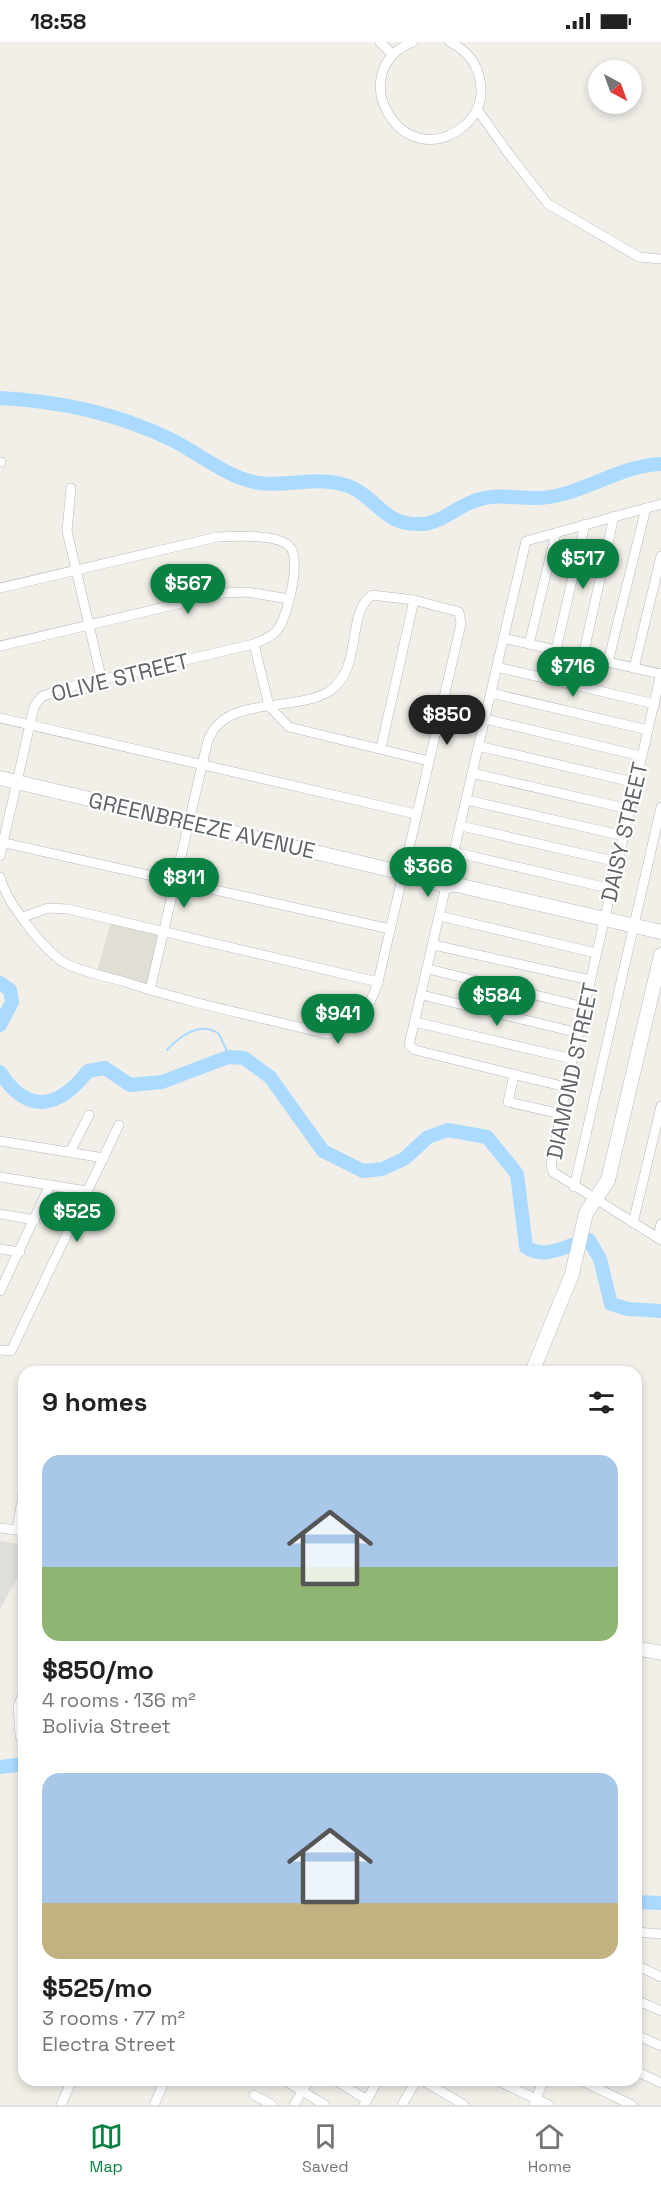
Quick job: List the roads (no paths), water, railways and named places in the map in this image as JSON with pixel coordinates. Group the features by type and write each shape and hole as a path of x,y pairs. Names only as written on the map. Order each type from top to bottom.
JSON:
{"street":[{"path":"380,42 393,55"},
{"path":"413,42 393,55 384,68 380,84 381,100 387,115 397,127 418,138 442,139 457,133 469,123 482,94 481,78 465,46 450,42"},
{"path":"477,109 548,204 639,257 661,260"},
{"path":"71,488 67,531 102,681"},
{"path":"566,1087 411,1048 409,1045 450,883 454,852 526,541 661,504"},
{"path":"608,662 646,508"},
{"path":"582,656 614,516"},
{"path":"556,650 585,524"},
{"path":"529,644 556,533"},
{"name":"OLIVE STREET","path":"0,856 29,725 34,707 41,697 61,689 254,644 273,634 280,626 289,599 295,566 293,552 285,543 235,536 216,537 76,568"},
{"path":"634,668 661,556"},
{"path":"0,588 76,568"},
{"path":"0,646 224,593 247,592 289,599"},
{"path":"0,877 5,893 15,909 42,942 69,966 150,990 327,1034 350,1026 366,1012 378,982 462,616 455,609 378,593 366,599 362,604 352,656 340,681 325,693 239,712 215,727 210,735 150,990"},
{"path":"381,748 414,600"},
{"path":"503,638 661,674"},
{"path":"254,644 269,706 289,727 429,761"},
{"path":"497,667 654,704"},
{"name":"DAISY STREET","path":"604,920 661,674"},
{"path":"491,693 648,730"},
{"path":"0,718 416,814"},
{"path":"485,719 641,756"},
{"path":"478,746 637,783"},
{"path":"472,773 629,809"},
{"name":"GREENBREEZE AVENUE","path":"0,778 191,821 404,873 422,873 450,883 661,932"},
{"path":"467,800 624,836"},
{"path":"574,1187 661,807"},
{"path":"461,826 618,862"},
{"path":"2,842 177,879 390,929"},
{"path":"454,852 612,889"},
{"path":"23,917 36,911 59,908 378,982"},
{"path":"440,916 596,953"},
{"name":"DIAMOND STREET","path":"604,920 566,1087 551,1169 574,1187 659,1239"},
{"path":"434,945 590,980"},
{"path":"534,1366 572,1274 584,1226 611,1170 659,978 661,955"},
{"path":"428,969 584,1006"},
{"path":"422,995 579,1033"},
{"path":"415,1022 573,1059"},
{"path":"514,1075 508,1102 561,1114"},
{"path":"633,1223 661,1106"},
{"path":"70,1152 88,1115"},
{"path":"0,1350 12,1351 119,1125"},
{"path":"0,1141 104,1158"},
{"path":"0,1177 87,1191"},
{"path":"2,1285 20,1252 50,1185"},
{"path":"0,1214 35,1220"},
{"path":"659,1239 661,1224"},
{"path":"0,1249 20,1252"},
{"path":"0,1528 18,1531"},
{"path":"642,1649 661,1653"},
{"path":"642,1932 661,1934"},
{"path":"642,1968 661,1977"},
{"path":"642,2003 661,2011"},
{"path":"642,2038 661,2046"},
{"path":"642,2074 661,2083"},
{"path":"61,2105 69,2086"},
{"path":"154,2105 162,2086"},
{"path":"294,2086 324,2105"},
{"path":"294,2105 306,2086"},
{"path":"343,2086 366,2102 375,2086"},
{"path":"402,2105 413,2086"},
{"path":"432,2086 464,2105"},
{"path":"512,2086 535,2102 549,2105"},
{"path":"535,2102 542,2086"},
{"path":"592,2086 632,2105"},
{"path":"254,2095 272,2105"}],"waterway":[{"path":"0,398 66,405 108,415 170,439 232,475 254,482 279,484 316,481 341,484 353,488 391,517 410,524 430,523 470,502 485,498 555,496 630,469 661,464"},
{"path":"0,983 10,990 12,1002 0,1025"},
{"path":"167,1050 190,1032 205,1029 219,1034 227,1051 235,1057"},
{"path":"0,1072 21,1096 33,1101 44,1102 66,1093 88,1071 105,1068 130,1085 162,1082 228,1057 244,1058 270,1077 323,1151 363,1171 382,1169 404,1159 428,1137 448,1130 487,1137 517,1174 526,1247 534,1251 549,1252 589,1240 600,1259 611,1304 628,1309 661,1311"},
{"path":"0,1767 18,1765"},
{"path":"642,1902 661,1903"}]}
